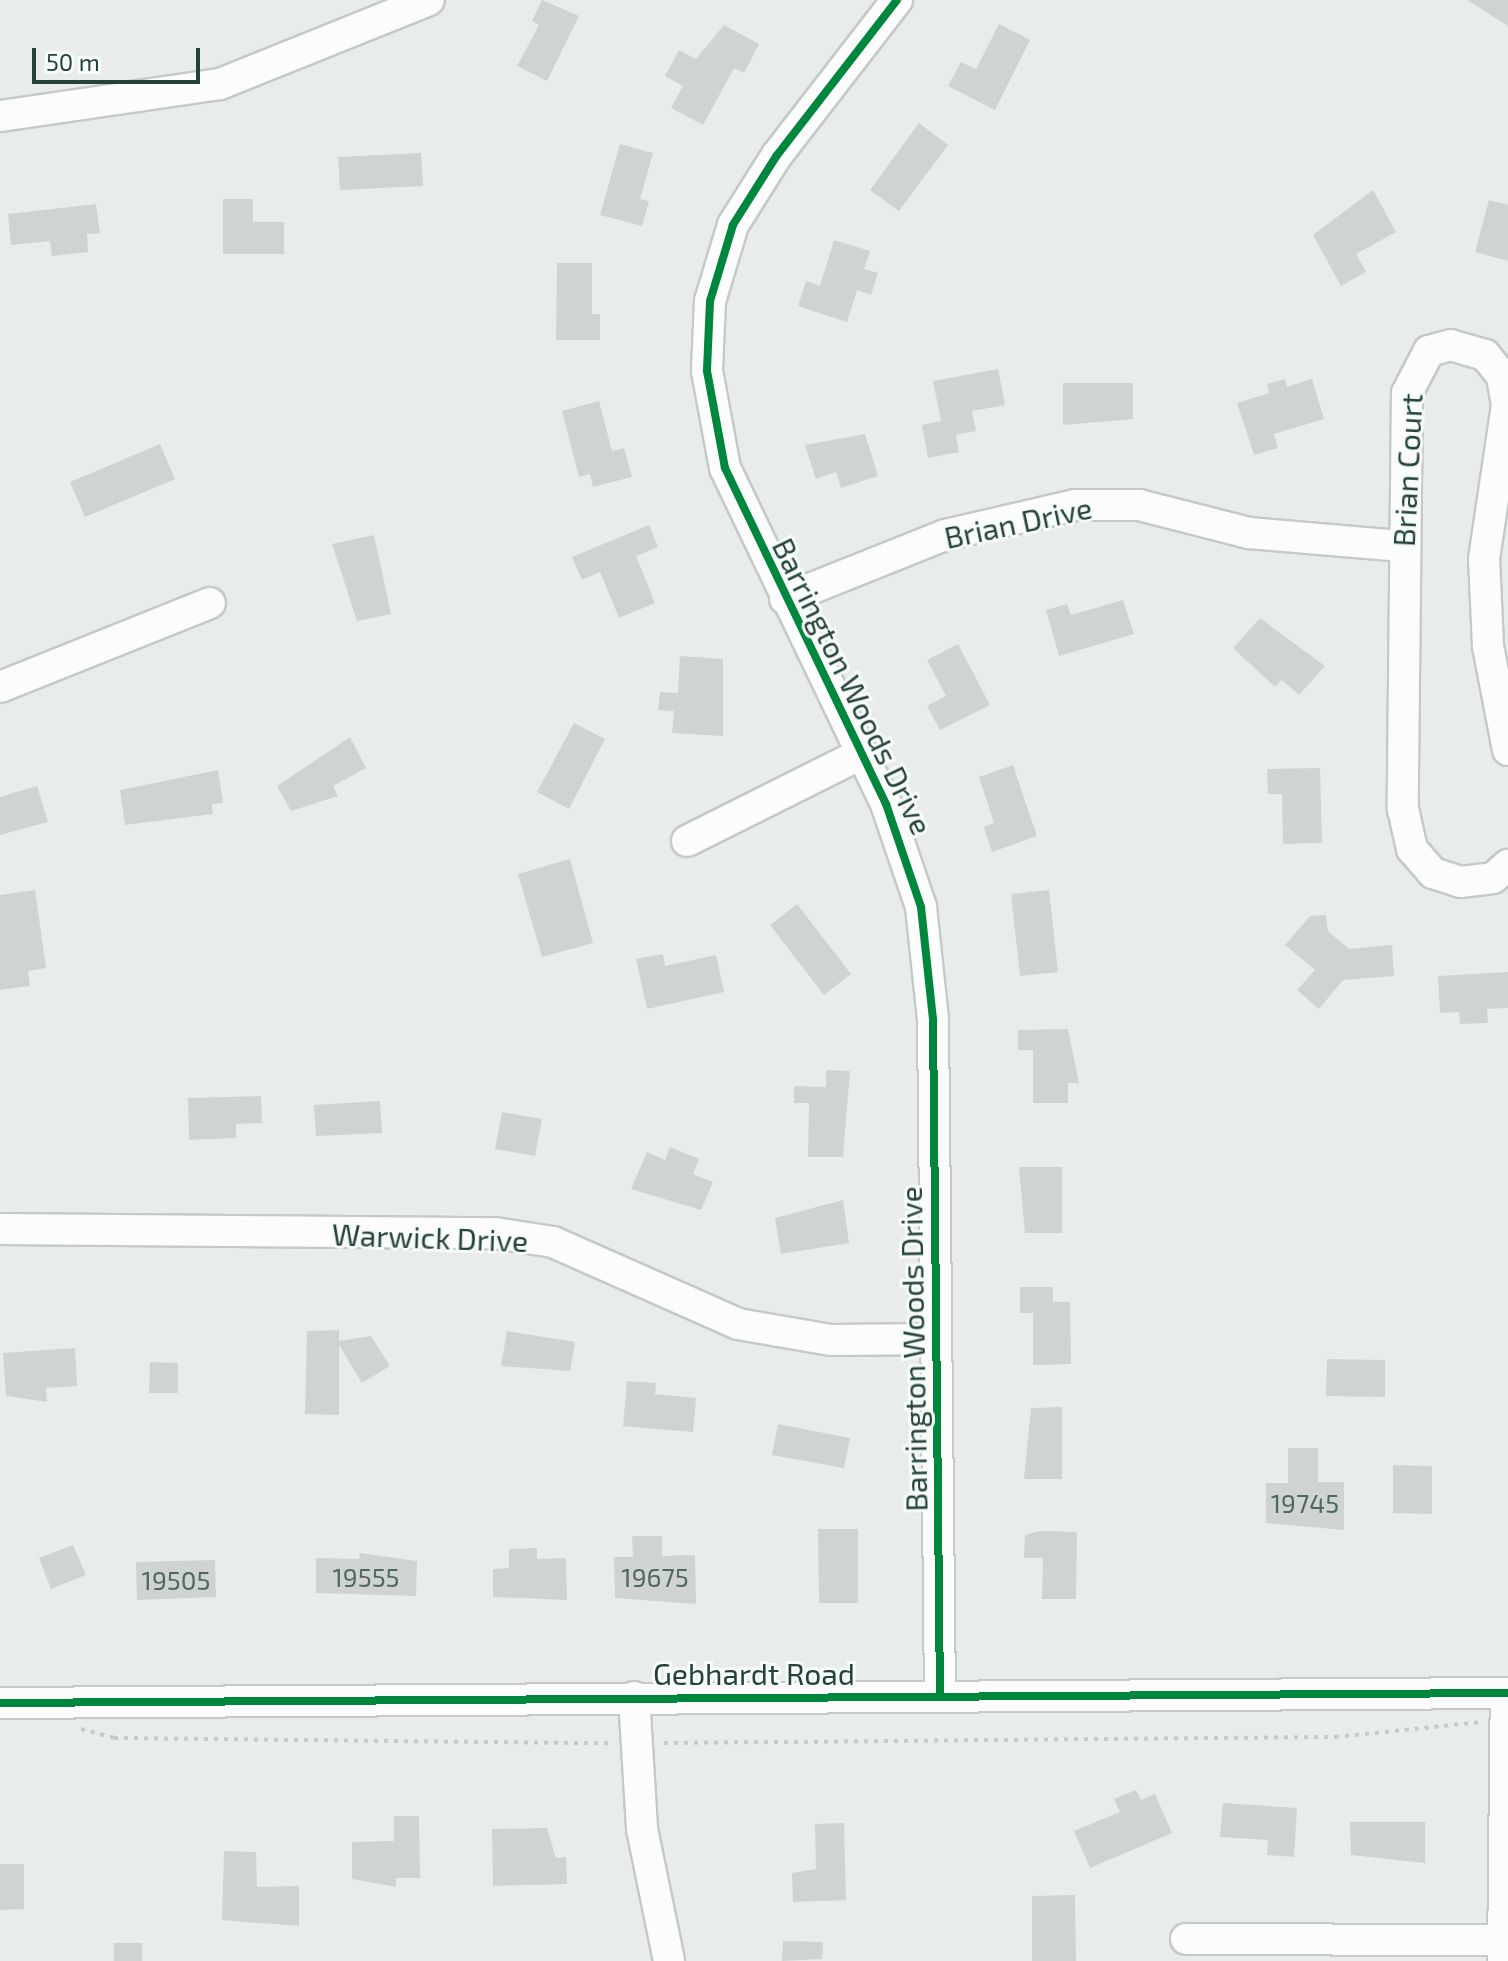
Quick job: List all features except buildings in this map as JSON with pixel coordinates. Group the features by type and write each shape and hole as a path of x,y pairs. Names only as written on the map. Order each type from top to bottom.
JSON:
{"street":[{"name":"Barrington Woods Drive","path":"897,0 751,193 733,225 710,301 707,371 725,468 908,856 929,954 940,1696"},
{"path":"0,116 220,84 417,6"},
{"name":"Brian Court","path":"1508,750 1488,646 1484,559 1507,405 1502,376 1485,355 1466,346 1429,351 1407,393 1402,546 1403,809 1412,849 1433,873 1461,882 1493,878 1508,865"},
{"name":"Brian Drive","path":"785,599 945,535 1075,505 1139,505 1249,533 1402,546"},
{"path":"0,687 210,603"},
{"path":"687,841 861,754"},
{"name":"Warwick Drive","path":"0,1229 495,1233 553,1242 768,1332 936,1339"},
{"name":"Gebhardt Road","path":"0,1703 940,1696 1507,1701"},
{"path":"634,1697 642,1829 669,1961"},
{"path":"1186,1939 1503,1950 1507,1701"}],"path":[{"path":"67,1726 114,1738 637,1744 1335,1737 1507,1701"}],"cycle path":[{"path":"897,0 777,155 733,225 710,301 707,371 725,468 886,804 921,907 933,1020 940,1696"},
{"path":"0,1703 1508,1693"}]}
